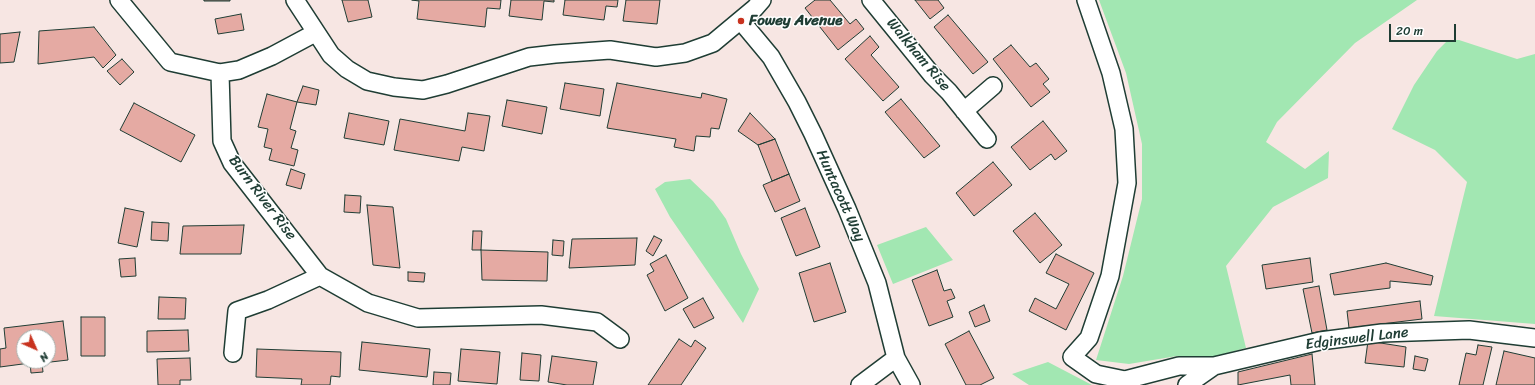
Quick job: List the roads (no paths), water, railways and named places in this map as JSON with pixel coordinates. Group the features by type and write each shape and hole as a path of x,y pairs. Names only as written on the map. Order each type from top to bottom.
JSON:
{"street":[{"path":"118,0 170,62 220,74 239,70 272,56 315,33"},
{"path":"295,0 315,33 331,54 347,69 367,81 423,90 460,80 529,57 610,50 656,57 685,54 713,43 741,21 762,0"},
{"name":"Walkham Rise","path":"871,0 932,75 949,92 987,139"},
{"path":"1086,0 1111,73 1124,129 1127,183 1110,276 1089,338 1072,357 1096,374 1125,380 1179,366 1214,366"},
{"name":"Huntacott Way","path":"741,21 771,57 797,102 813,134 847,209 877,283 896,358 911,385"},
{"name":"Burn River Rise","path":"220,74 222,141 232,162 320,276 368,303 418,318 541,315 597,322 620,339"},
{"path":"964,111 993,86"},
{"path":"233,353 237,311 268,300 320,276"},
{"name":"Edginswell Lane","path":"1187,385 1214,366 1320,341 1382,333 1469,330 1535,338"},
{"path":"860,385 896,358"}],"place":[{"name":"Fowey Avenue","path":"741,21"}]}
